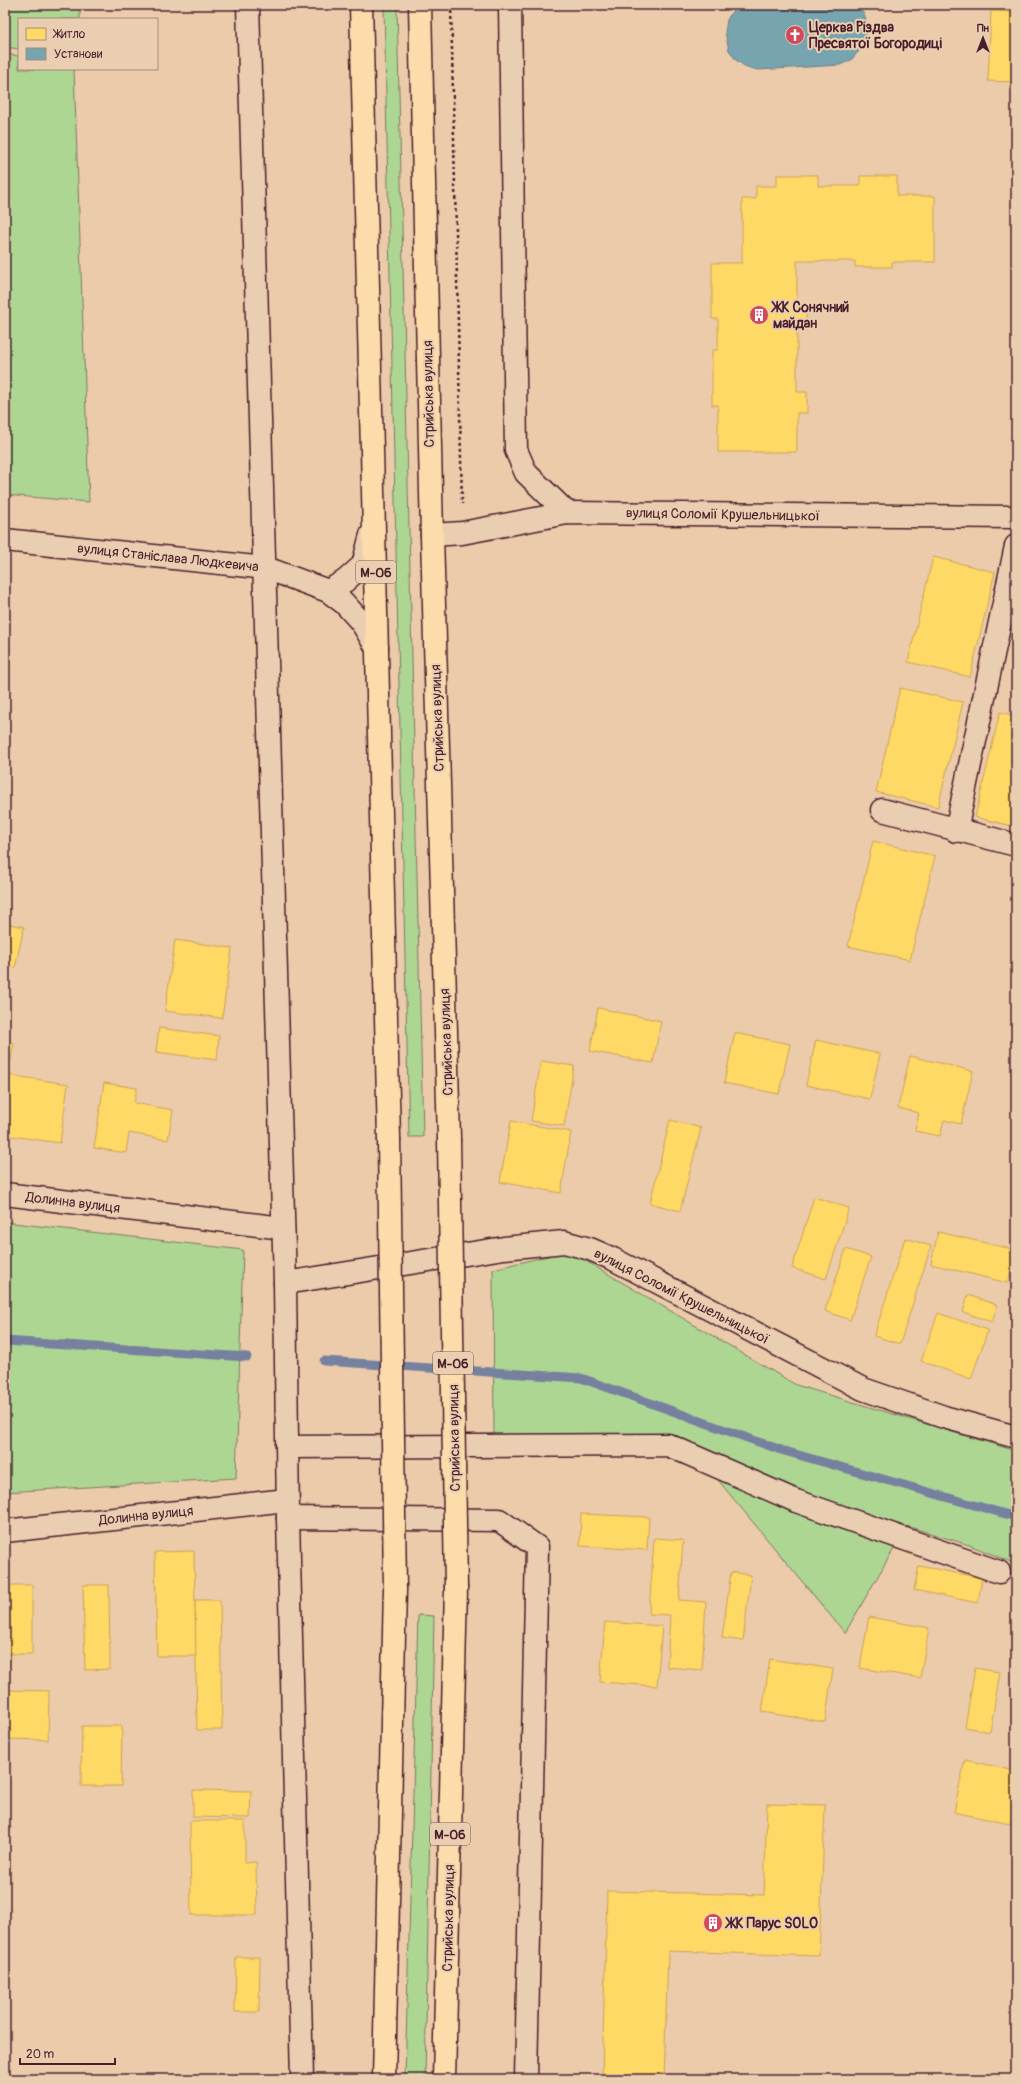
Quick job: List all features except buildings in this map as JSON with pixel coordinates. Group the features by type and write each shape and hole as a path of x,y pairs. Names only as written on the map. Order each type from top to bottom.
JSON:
{"highway":[{"name":"М-06","path":"361,5 375,522 389,1139 395,1589 384,2079"},
{"name":"Стрийська вулиця","path":"420,5 432,535 449,1138 456,1588 444,2079"}],"street":[{"path":"248,5 266,568 285,1283 287,1509 302,2079"},
{"path":"510,5 516,450 526,473 567,513"},
{"name":"вулиця Соломії Крушельницької","path":"432,535 462,533 567,513 1016,517"},
{"path":"328,591 345,581 363,565 375,522"},
{"name":"вулиця Станіслава Людкевича","path":"5,540 266,568 328,591 344,603 362,623 377,648"},
{"path":"956,831 1016,546"},
{"path":"882,810 956,831 1016,845"},
{"name":"Долинна вулиця","path":"5,1194 283,1228"},
{"name":"вулиця Соломії Крушельницької","path":"285,1283 504,1248 564,1242 590,1249 613,1259 863,1389 944,1417 1016,1437"},
{"path":"287,1447 668,1445 796,1501 999,1572"},
{"name":"Долинна вулиця","path":"5,1531 287,1509 500,1520 537,1547 526,2079"}],"path":[{"path":"451,5 462,533"}],"green space":[{"path":"5,5 80,5 80,18 18,18 18,49 5,47"},
{"path":"384,5 397,5 423,1137 409,1137"},
{"path":"5,54 18,56 18,70 74,70 89,502 5,495"},
{"path":"5,1222 243,1250 236,1478 5,1492"},
{"path":"569,1251 796,1385 1016,1451 1016,1564 969,1545 907,1526 845,1633 698,1456 494,1445 493,1269"},
{"path":"418,1615 434,1616 425,2079 405,2079"}],"waterway":[{"path":"5,1341 247,1357"},
{"path":"324,1361 581,1378 781,1450 1016,1517"}],"place":[{"name":"Церква Різдва Пресвятої Богородиці","path":"795,35"},
{"name":"ЖК Сонячний майдан","path":"759,315"},
{"name":"ЖК Парус SOLO","path":"713,1923"}]}
